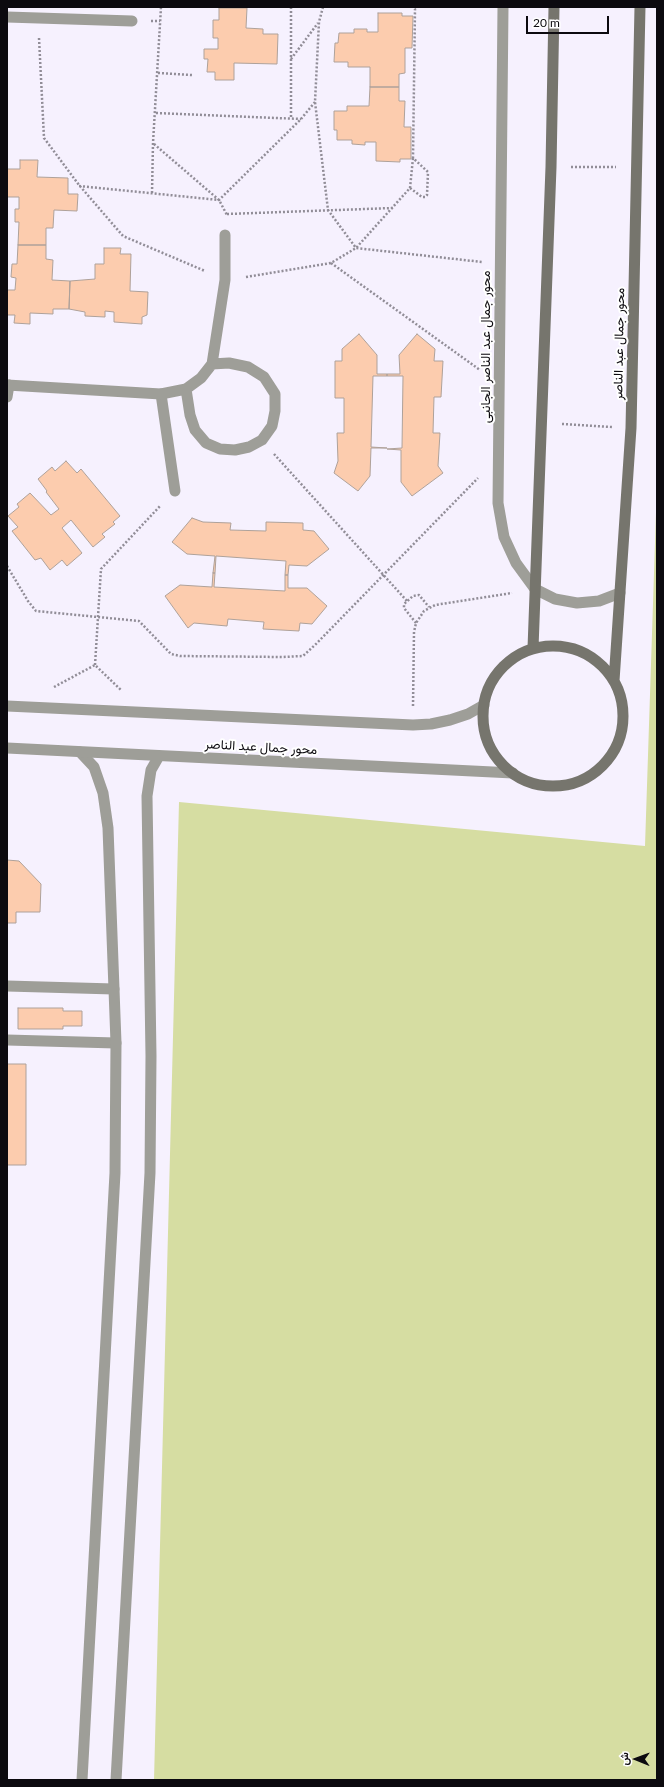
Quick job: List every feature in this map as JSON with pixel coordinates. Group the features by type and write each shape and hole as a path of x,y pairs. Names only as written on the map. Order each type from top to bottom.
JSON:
{"main road":[{"path":"533,648 551,167 554,7"},
{"name":"محور جمال عبد الناصر","path":"614,681 631,428 640,7"},
{"path":"564,646 579,650 593,658 605,668 614,681 620,695 623,711 622,726 618,742 611,756 600,767 581,780 558,786 542,785 527,781 513,773 502,763 486,736 484,705 488,690 496,676 506,664 533,648 564,646"}],"street":[{"name":"محور جمال عبد الناصر الجانبى","path":"503,7 498,503 504,537 516,563 535,589 555,599 577,603 599,601 620,593"},
{"path":"7,17 132,21"},
{"path":"7,397 8,385 161,394 186,389 201,378 212,364 225,280 225,235"},
{"path":"186,389 190,415 195,430 206,443 220,449 235,450 249,447 262,440 272,426 275,411 275,394 264,377 248,367 229,362 212,364"},
{"path":"161,394 175,491"},
{"path":"7,706 413,725 431,724 450,720 468,714 484,705"},
{"name":"محور جمال عبد الناصر","path":"7,748 513,773"},
{"path":"80,752 94,767 103,793 108,828 116,1042 115,1173 82,1780"},
{"path":"116,1780 150,1173 151,1056 147,796 152,770 159,756"},
{"path":"7,986 114,989"},
{"path":"7,1040 116,1042"}],"path":[{"path":"152,193 153,143 156,113 161,7"},
{"path":"291,7 291,119"},
{"path":"323,7 319,22 316,102 328,210 356,248 500,264"},
{"path":"38,18 44,138 79,186 123,236 225,280 331,263 356,248 410,188 413,158 416,8 414,7"},
{"path":"291,59 319,22"},
{"path":"158,73 192,75"},
{"path":"219,200 316,102"},
{"path":"156,113 300,119"},
{"path":"153,143 219,200 227,214 225,235"},
{"path":"410,188 422,197 425,198 427,195 428,172 413,158"},
{"path":"551,167 636,167"},
{"path":"79,186 219,200"},
{"path":"227,214 393,208"},
{"path":"331,263 500,385"},
{"path":"541,423 631,428"},
{"path":"262,440 407,601"},
{"path":"7,566 28,601 36,610 45,613 98,616 139,621 171,654 180,656 303,656 499,456"},
{"path":"144,712 95,664 101,569 175,491"},
{"path":"413,725 416,623 424,611 435,605 535,589"},
{"path":"416,623 403,606 407,601 413,596 419,594 429,607"},
{"path":"20,706 95,664"}],"green space":[{"path":"657,482 657,1780 154,1780 179,802 645,846"}],"building":[{"path":"219,8 247,8 246,28 263,29 263,34 278,34 277,64 234,63 234,80 215,80 215,72 207,72 208,59 204,59 204,49 218,49 218,38 213,38 213,20 219,20"},
{"path":"378,13 402,13 402,16 413,16 412,48 405,48 405,73 399,74 399,87 370,87 370,67 348,67 348,62 334,62 335,43 338,43 339,33 354,33 354,29 367,29 367,32 378,32"},
{"path":"370,87 399,87 399,101 405,101 404,127 411,127 411,159 400,159 400,162 376,161 376,142 365,142 365,145 352,144 352,140 337,140 337,130 334,130 334,111 347,111 347,106 369,106"},
{"path":"20,160 38,160 37,177 68,178 68,194 78,194 77,211 54,210 53,228 46,228 46,245 18,245 19,222 15,222 15,209 19,209 19,197 7,197 7,169 20,169"},
{"path":"18,245 46,245 46,259 53,260 52,280 70,281 69,309 53,309 53,314 30,313 30,324 14,323 15,315 7,315 7,290 15,290 16,278 11,277 12,264 17,264"},
{"path":"104,248 121,248 120,254 131,254 130,291 148,292 147,315 142,317 142,324 114,322 114,312 105,311 105,317 85,316 85,312 69,309 70,281 95,279 95,264 104,264"},
{"path":"359,334 377,355 377,374 387,374 387,376 373,376 371,447 387,448 371,448 370,476 358,491 334,473 338,461 337,433 344,433 344,398 335,398 335,361 342,361 342,349"},
{"path":"417,334 435,349 434,361 443,361 441,397 434,397 433,433 440,433 438,466 443,473 412,496 401,482 401,450 387,449 402,448 403,376 387,376 387,374 400,374 399,355"},
{"path":"66,461 77,473 81,469 120,516 113,522 115,524 102,534 105,537 93,547 71,520 62,528 82,553 67,566 62,560 50,570 41,558 35,560 12,531 18,527 8,516 19,507 17,504 30,493 51,515 59,509 38,479 52,467 55,471"},
{"path":"192,518 203,522 231,523 230,530 266,531 266,522 303,523 303,530 314,531 329,549 307,566 289,565 288,575 285,575 286,561 216,556 215,573 213,573 215,556 187,554 172,542"},
{"path":"213,573 215,573 214,587 285,591 285,575 288,575 288,588 307,588 327,606 312,624 300,623 299,631 263,629 264,622 228,619 227,626 194,623 188,628 165,596 180,585 212,587"},
{"path":"7,860 19,861 41,884 40,912 16,912 16,923 7,923"},
{"path":"18,1008 63,1008 63,1011 82,1011 82,1026 63,1026 63,1029 18,1029"},
{"path":"7,1064 26,1064 26,1165 7,1165"}]}
